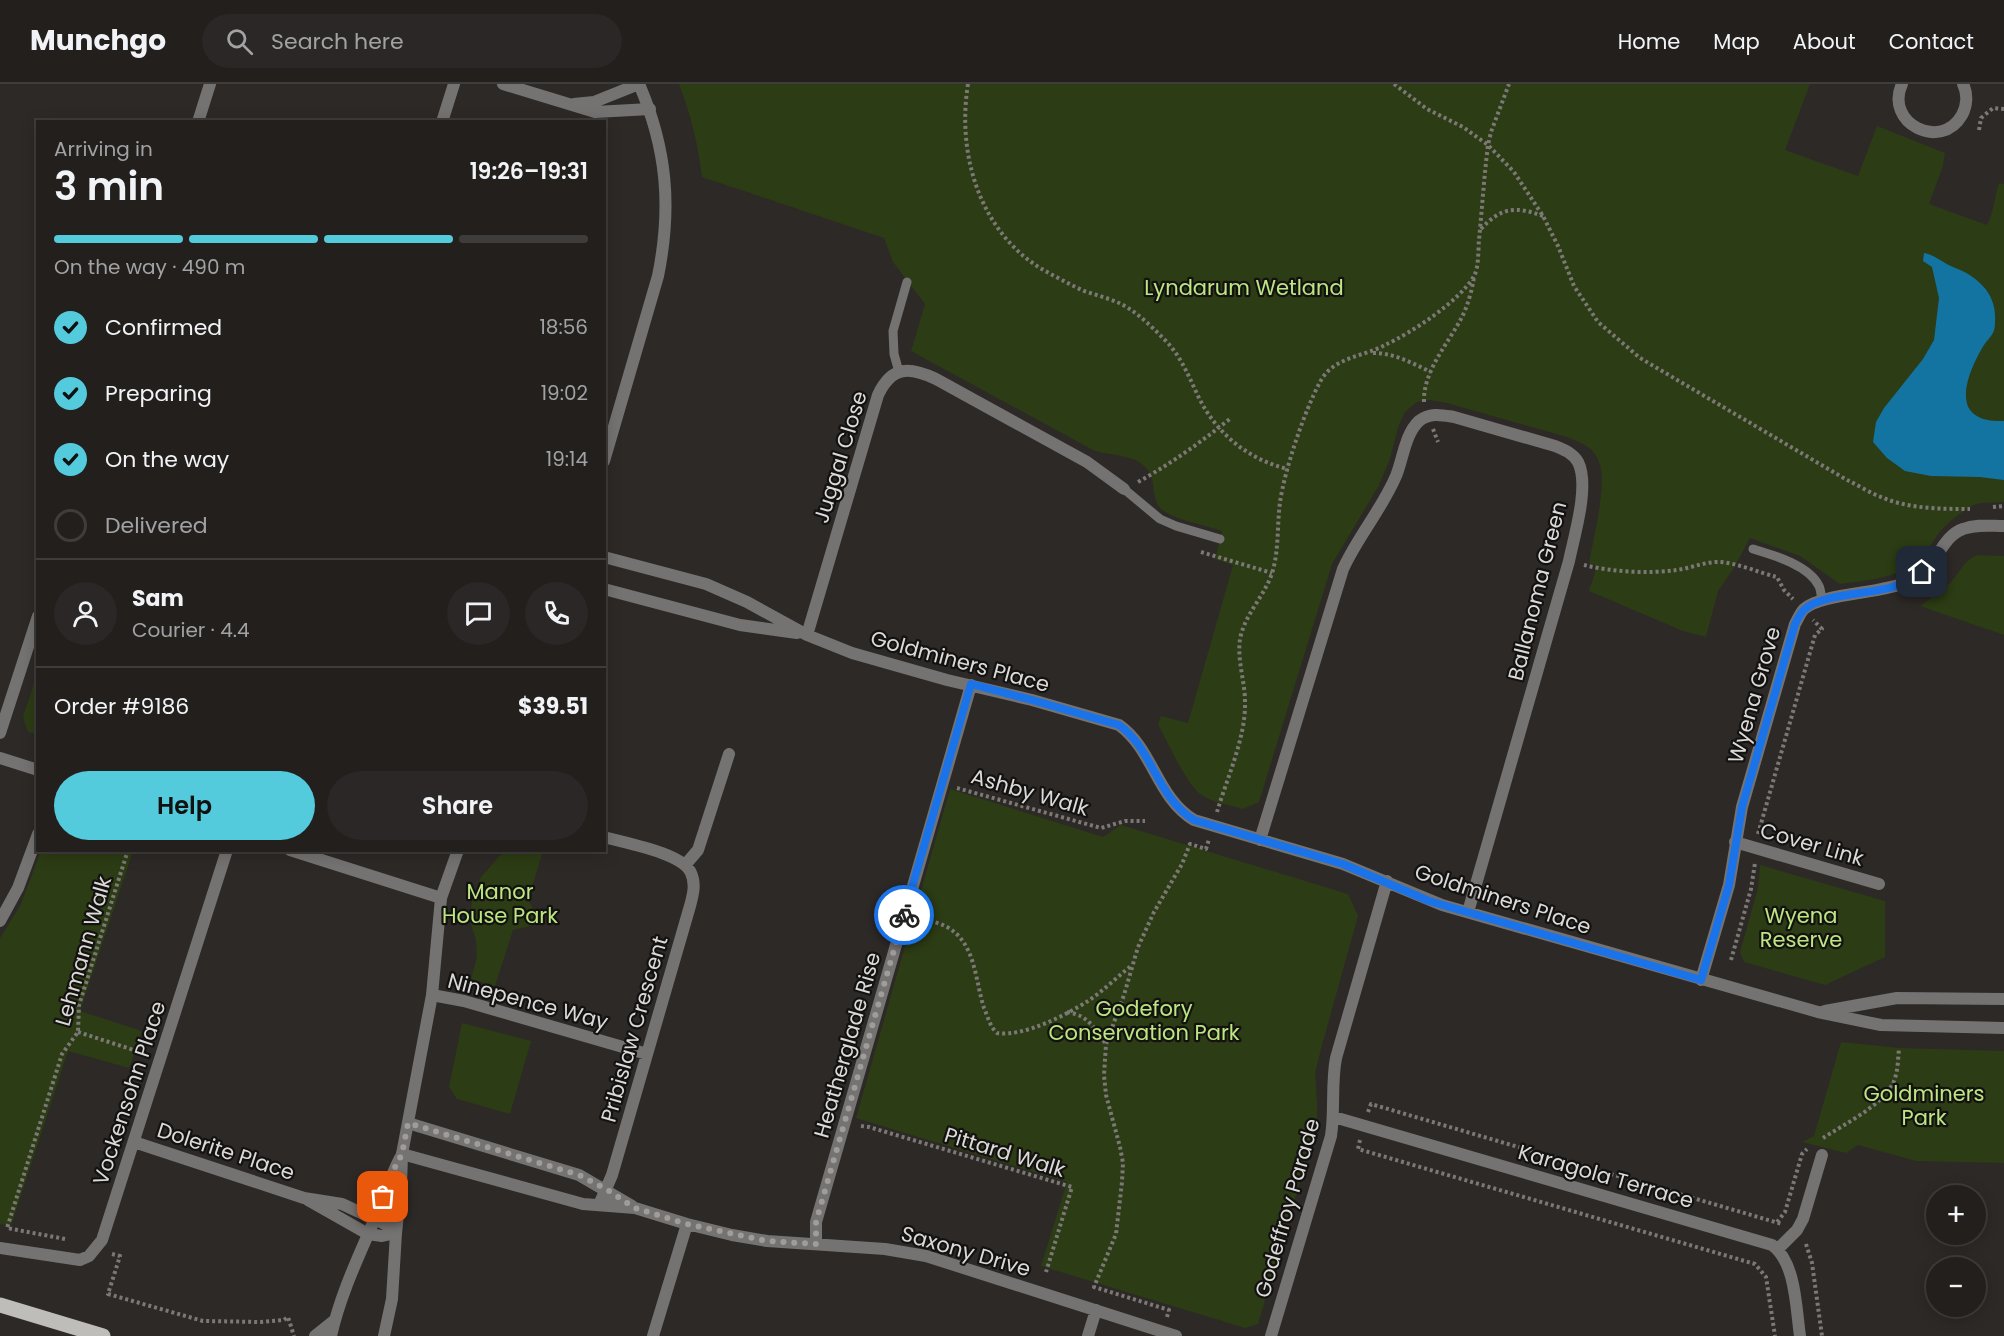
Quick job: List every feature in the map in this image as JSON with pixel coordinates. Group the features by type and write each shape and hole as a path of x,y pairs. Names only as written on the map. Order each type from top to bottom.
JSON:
{"main road":[{"path":"0,1305 103,1336"}],"street":[{"path":"199,120 210,84"},
{"path":"443,120 454,84"},
{"path":"503,84 595,112 650,110"},
{"path":"567,105 594,102 639,84 650,110 664,167 666,221 663,249 653,295 606,454"},
{"path":"1902,84 1898,101 1901,113 1917,129 1929,133 1940,132 1959,120 1965,110 1967,99 1963,84"},
{"path":"899,372 917,372 936,379 1087,462 1124,489"},
{"name":"Juggal Close","path":"807,635 879,395 890,376 899,372"},
{"path":"1260,840 1343,569 1392,485 1410,435 1416,425 1428,415"},
{"name":"Ballanoma Green","path":"1428,415 1455,417 1555,446 1571,454 1578,463 1582,485 1578,520 1569,561 1468,912"},
{"name":"Wyena Grove","path":"1701,980 1729,885 1742,807 1795,624 1803,610 1822,600 1907,582 1922,572 1951,536 1962,529 1973,526 2004,526"},
{"name":"Goldminers Place","path":"606,558 706,584 747,602 807,635 862,656 1119,725 1128,731 1138,743 1174,804 1194,820 1343,864 1429,901 1818,1012 1881,1025 2004,1028"},
{"name":"Goldminers Place","path":"606,590 740,624 807,635"},
{"path":"0,734 36,622"},
{"name":"Heatherglade Rise","path":"816,1244 816,1222 971,684"},
{"path":"606,838 672,857 686,864 698,850 729,754"},
{"path":"0,758 36,769"},
{"path":"0,921 18,888 36,839"},
{"name":"Cover Link","path":"1735,842 1879,884"},
{"name":"Vockensohn Place","path":"0,1248 74,1261 89,1256 102,1240 226,852"},
{"path":"296,852 441,898"},
{"path":"384,1336 392,1299 402,1154 432,995 441,898 457,852"},
{"name":"Pribislaw Crescent","path":"599,1205 606,1189 647,1054 693,895 693,879 686,864"},
{"name":"Godeffroy Parade","path":"1271,1336 1330,1136 1334,1117 1332,1076 1336,1058 1387,881"},
{"name":"Ninepence Way","path":"432,995 464,1001 647,1054"},
{"name":"Goldminers Place","path":"1818,1012 1897,998 2004,999"},
{"name":"Karagola Terrace","path":"1334,1117 1761,1241 1778,1249"},
{"name":"Saxony Drive","path":"408,1123 579,1175 635,1208"},
{"name":"Dolerite Place","path":"134,1142 304,1198 337,1203 385,1224 396,1233"},
{"path":"331,1336 342,1295 375,1219 389,1179 402,1154"},
{"name":"Saxony Drive","path":"402,1154 583,1204 635,1208 687,1224 767,1241 885,1249 926,1257 1176,1336"},
{"path":"1800,1336 1790,1272 1784,1256 1778,1249 1797,1230 1803,1219 1822,1155"},
{"name":"Dolerite Place","path":"304,1198 368,1234"},
{"path":"653,1336 687,1224"},
{"path":"368,1234 382,1236 396,1233"},
{"path":"1088,1336 1096,1310"},
{"path":"315,1336 335,1320"}],"lane":[{"path":"899,372 894,354 893,331 907,282"},
{"path":"1124,489 1160,519 1220,539"},
{"path":"1753,549 1778,556 1804,570 1819,586 1822,600"}],"path":[{"path":"968,84 967,154 979,196 994,223 1008,241 1039,267 1083,290 1119,303 1151,326 1181,359 1207,414 1219,428 1252,456 1270,465 1288,469"},
{"path":"1394,84 1427,109 1463,127 1488,145 1514,172 1543,216 1574,286 1598,322 1640,358 1847,480 1882,498 1909,506 1941,509 1980,508"},
{"path":"1438,442 1424,405 1424,393 1431,372 1463,315 1475,275 1488,145 1509,84"},
{"path":"1979,130 1981,118 1993,108 2004,109"},
{"path":"1480,230 1490,219 1513,209 1527,210 1543,216"},
{"path":"1369,353 1407,333 1434,315 1457,296 1475,275"},
{"path":"1169,1310 1094,1287 1116,1234 1122,1182 1120,1147 1106,1095 1104,1075 1106,1044 1145,931 1173,881 1190,844 1206,849 1244,718 1245,701 1239,658 1240,639 1246,620 1272,573 1276,557 1280,504 1288,469 1321,381 1328,371 1339,363 1353,356 1369,353 1383,353 1401,358 1431,372"},
{"path":"1124,489 1180,457 1231,418"},
{"path":"1992,507 2004,506"},
{"path":"1201,552 1272,573"},
{"path":"1569,561 1591,566 1640,571 1671,571 1692,568 1704,563 1721,562 1777,578 1784,590 1822,628 1815,635 1760,826 1751,889 1731,960"},
{"name":"Ashby Walk","path":"942,784 971,790 1101,828 1125,821 1144,821"},
{"name":"Lehmann Walk","path":"7,1228 62,1054 78,1032 79,1005 127,852"},
{"path":"915,917 945,925 959,935 971,957 985,1010 994,1030 998,1033 1017,1033 1067,1012 1089,1000 1132,965"},
{"path":"1067,1012 1079,1014 1087,1019 1106,1044"},
{"path":"78,1032 161,1059"},
{"path":"1821,1139 1886,1093 1895,1079 1899,1048"},
{"name":"Pittard Walk","path":"845,1122 1072,1187 1046,1272"},
{"path":"1777,1222 1785,1212 1802,1154 1812,1145"},
{"path":"108,1294 203,1321 261,1322 284,1320 288,1317 294,1336"}],"green space":[{"name":"Lyndarum Wetland","path":"679,84 1810,84 1785,150 1858,176 1877,126 1945,153 1943,166 1929,204 1987,225 1999,183 2004,184 2004,502 1979,503 1961,513 1946,525 1923,556 1908,568 1880,578 1840,584 1800,556 1750,538 1734,568 1718,591 1706,637 1683,631 1589,591 1597,566 1589,563 1602,483 1599,462 1594,452 1582,443 1567,437 1447,403 1430,400 1417,402 1405,412 1398,427 1390,459 1378,487 1332,564 1259,802 1243,809 1218,802 1203,796 1191,784 1158,724 1161,716 1188,723 1233,565 1215,559 1222,531 1182,519 1161,509 1155,499 1151,476 1146,468 1137,461 1093,450 911,351 925,304 893,262 884,238 702,177 694,130"},
{"path":"1977,555 2004,556 2004,635 1920,606 1944,589 1965,563"},
{"path":"36,677 36,734 28,732 23,717"},
{"name":"Godefory Conservation Park","path":"950,789 1103,837 1121,825 1348,894 1358,916 1315,1074 1317,1124 1258,1324 1245,1328 1041,1266 1067,1182 856,1118"},
{"path":"41,852 133,852 80,1011 142,1031 129,1068 68,1051 11,1226 0,1224 0,938 20,906"},
{"name":"Manor House Park","path":"503,852 543,852 528,900 535,912 531,926 513,930 495,986 471,979 477,957 470,912 481,877"},
{"name":"Wyena Reserve","path":"1760,865 1885,901 1885,957 1825,985 1744,962 1740,952 1758,888"},
{"path":"462,1023 531,1041 510,1114 457,1099 449,1087"},
{"name":"Goldminers Park","path":"1841,1042 1899,1048 2004,1051 2004,1163 1916,1161 1858,1145 1846,1153 1802,1142 1814,1136"}],"water":[{"path":"1924,253 1970,275 1984,287 1993,302 1994,329 1971,371 1966,392 1970,410 1977,416 2004,421 2004,480 1931,476 1905,471 1887,458 1873,442 1876,422 1884,408 1923,359 1934,340 1939,298 1932,267 1923,261"}],"way so far":[{"path":"383,1197 402,1154 408,1123 579,1175 635,1208 687,1224 767,1241 816,1244 816,1222 904,915"}],"route":[{"path":"904,915 971,684 1119,725 1128,731 1138,743 1174,804 1194,820 1343,864 1429,901 1701,980 1729,885 1742,807 1795,624 1803,610 1822,600 1892,587 1907,582 1922,572"}]}
